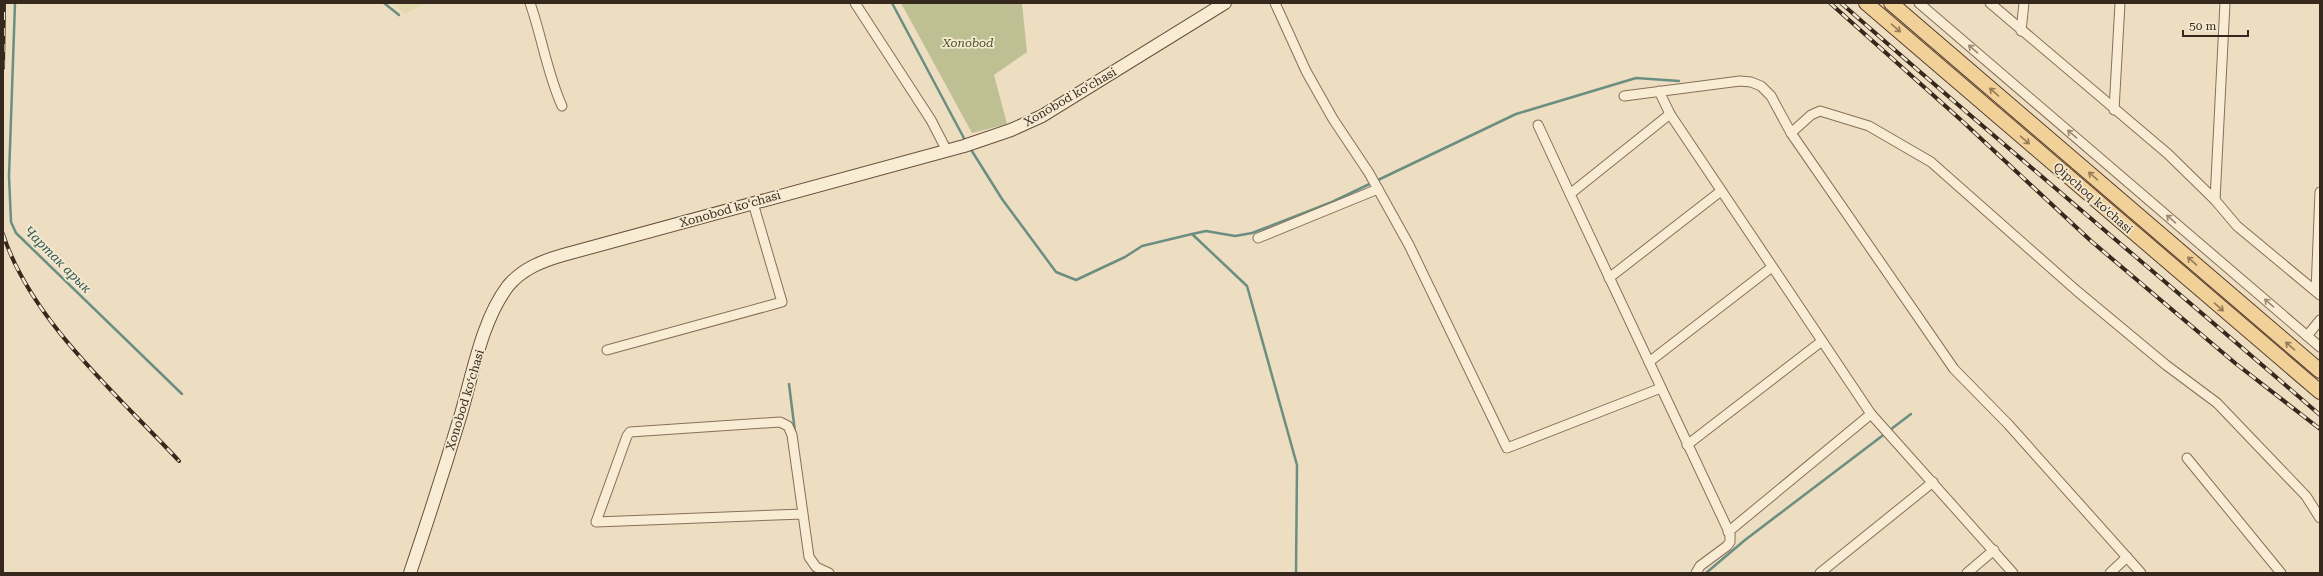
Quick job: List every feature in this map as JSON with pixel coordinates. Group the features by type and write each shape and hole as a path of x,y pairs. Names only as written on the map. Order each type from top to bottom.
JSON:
{"main road":[{"name":"Xonobod koʻchasi","path":"410,573 446,465 487,328 497,303 513,281 530,268 550,259 968,145 1021,126 1051,111 1225,3"},
{"name":"Qipchoq ko'chasi","path":"1866,3 2320,392"},
{"name":"Qipchoq ko'chasi","path":"1891,3 2320,371"}],"street":[{"path":"530,3 555,91 562,106"},
{"path":"855,3 931,120 947,151"},
{"path":"1275,3 1306,71 1332,119 1369,174 1409,245 1507,448 1661,388"},
{"path":"1919,3 2320,347"},
{"path":"1990,3 2114,110 2168,154 2215,200 2237,226 2318,293"},
{"path":"2021,31 2024,3"},
{"path":"2114,110 2120,3"},
{"path":"2215,200 2225,3"},
{"path":"1624,96 1740,81 1751,82 1761,86 1771,96 1791,133 1954,369 2008,424 2141,573"},
{"path":"1659,91 1670,114 1871,414 2014,573"},
{"path":"1791,133 1811,115 1820,111 1869,126 1931,162 2083,296 2166,365 2217,403 2306,496 2320,518"},
{"path":"1570,194 1670,114"},
{"path":"1538,125 1728,532 1730,542 1700,566 1696,573"},
{"path":"1258,238 1378,189"},
{"path":"1609,278 1721,191"},
{"path":"2318,293 2320,192"},
{"path":"607,350 782,302 752,203"},
{"path":"1649,362 1772,266"},
{"path":"2307,336 2320,320"},
{"path":"1687,445 1822,341"},
{"path":"1728,532 1871,414"},
{"path":"803,514 596,522 627,436 630,432 780,422 788,426 792,434 809,557 816,567 829,573"},
{"path":"2187,458 2281,573"},
{"path":"1820,573 1933,482"},
{"path":"1967,573 1994,550"},
{"path":"2110,573 2127,557"}],"shaded area":[{"path":"392,3 427,3 405,14"}],"green space":[{"name":"Xonobod","path":"901,3 1022,3 1027,52 994,75 1007,124 972,133"}],"waterway":[{"name":"Чартак арык","path":"15,3 9,176 11,222 16,233 182,394"},
{"path":"384,3 399,15"},
{"path":"892,3 966,142"},
{"path":"1192,234 1206,231 1235,236 1252,233 1332,202 1516,114 1636,78 1679,81"},
{"path":"970,148 1002,199 1056,272 1076,280 1125,257 1142,246 1192,234 1247,286 1297,465 1296,573"},
{"path":"789,384 795,432"},
{"path":"1706,573 1745,540 1911,414"}],"railway":[{"path":"3,68 4,3"},
{"path":"1830,3 1961,120 2091,241 2235,363 2320,429"},
{"path":"1841,3 1960,107 2320,415"},
{"path":"3,234 16,266 34,297 55,327 104,383 179,461"}]}
